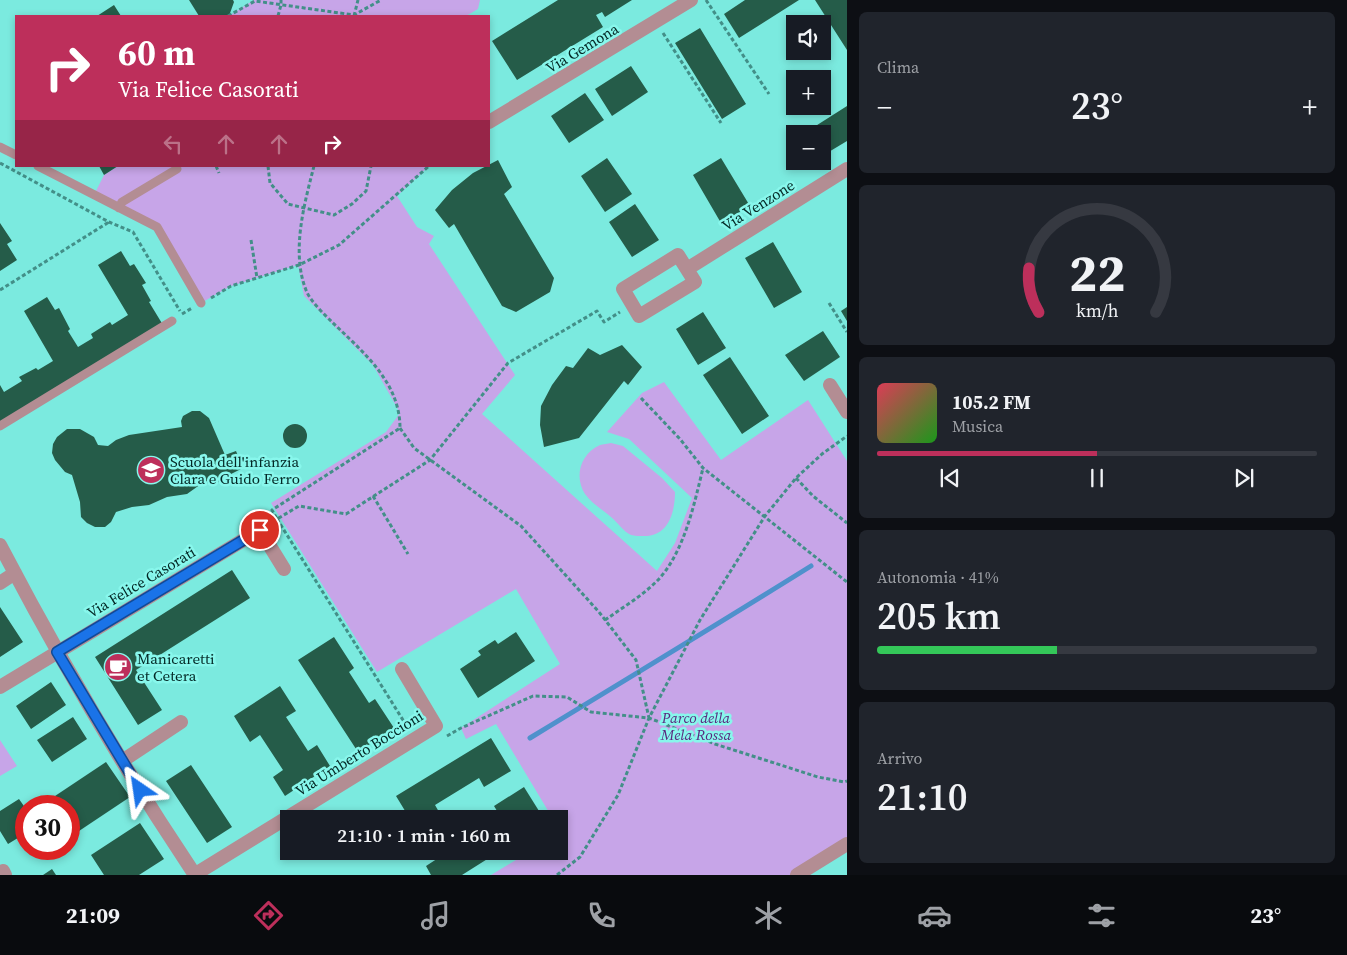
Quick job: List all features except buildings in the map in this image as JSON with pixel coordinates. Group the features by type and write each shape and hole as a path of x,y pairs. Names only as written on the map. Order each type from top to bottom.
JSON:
{"street":[{"name":"Via Gemona","path":"490,121 691,0"},
{"name":"Via Venzone","path":"687,269 847,169"},
{"path":"678,255 687,269 695,282 636,310 623,289 678,255"},
{"path":"830,385 847,412"},
{"path":"260,530 284,569"},
{"name":"Via Felice Casorati","path":"0,687 260,530"},
{"path":"0,545 57,652 122,761 194,875"},
{"path":"0,583 14,573"},
{"name":"Via Umberto Boccioni","path":"194,875 436,726 402,669"},
{"path":"122,761 181,722"},
{"path":"797,875 847,844"}],"lane":[{"path":"0,147 15,154"},
{"path":"40,167 156,227 201,303"},
{"path":"119,208 122,202 177,169"},
{"path":"0,426 172,321"}],"path":[{"path":"278,15 281,0"},
{"path":"354,15 358,0"},
{"path":"356,15 381,0"},
{"path":"706,0 769,94"},
{"path":"230,15 255,1 347,15"},
{"path":"656,22 721,124"},
{"path":"0,163 109,222 133,232 182,314"},
{"path":"216,167 219,172"},
{"path":"268,167 270,183 288,204 334,215 352,204 366,191 371,167"},
{"path":"314,167 302,210 298,265 306,292 325,315 375,364 392,393 400,413 400,428 414,448 521,526 605,620 636,660 649,718"},
{"path":"172,321 231,286 298,265 339,244 428,167"},
{"path":"0,290 109,222"},
{"path":"251,240 257,278"},
{"path":"829,303 847,332"},
{"path":"260,530 299,506 346,514 430,460 508,363 596,311 604,322 636,310"},
{"path":"641,398 680,439 703,468 847,582"},
{"path":"400,428 272,510 415,738"},
{"path":"557,875 580,857 618,795 649,718 700,620 766,516 796,478 822,454 847,436"},
{"path":"605,620 658,580 675,556 692,514 703,468"},
{"path":"796,478 813,496 847,523"},
{"path":"373,496 408,554"},
{"path":"461,728 533,696 567,697 590,712 649,718 715,744 818,777 847,781"}],"green space":[{"path":"254,0 480,0 478,9 468,15 231,15"},
{"name":"Parco della Mela Rossa","path":"116,167 428,167 397,196 417,227 434,236 429,244 515,375 482,414 657,571 675,543 692,498 629,439 607,432 642,393 664,382 721,460 808,400 847,461 847,849 804,875 491,875 516,860 568,860 568,810 548,810 496,724 466,739 461,728 560,664 516,589 377,672 271,503 386,432 400,413 373,365 304,296 298,265 231,286 201,303 157,227 94,195 104,175"},
{"path":"611,443 623,446 662,478 675,492 674,508 668,522 659,532 652,535 631,535 585,494 580,480 581,467 584,460 593,449 600,445"},
{"path":"0,740 17,766 0,776"}],"waterway":[{"path":"530,738 811,566"}],"place":[{"name":"Scuola dell'infanzia Clara e Guido Ferro","path":"151,470"},
{"name":"Manicaretti et Cetera","path":"118,667"}],"route":[{"path":"140,790 57,652 260,530"}]}
